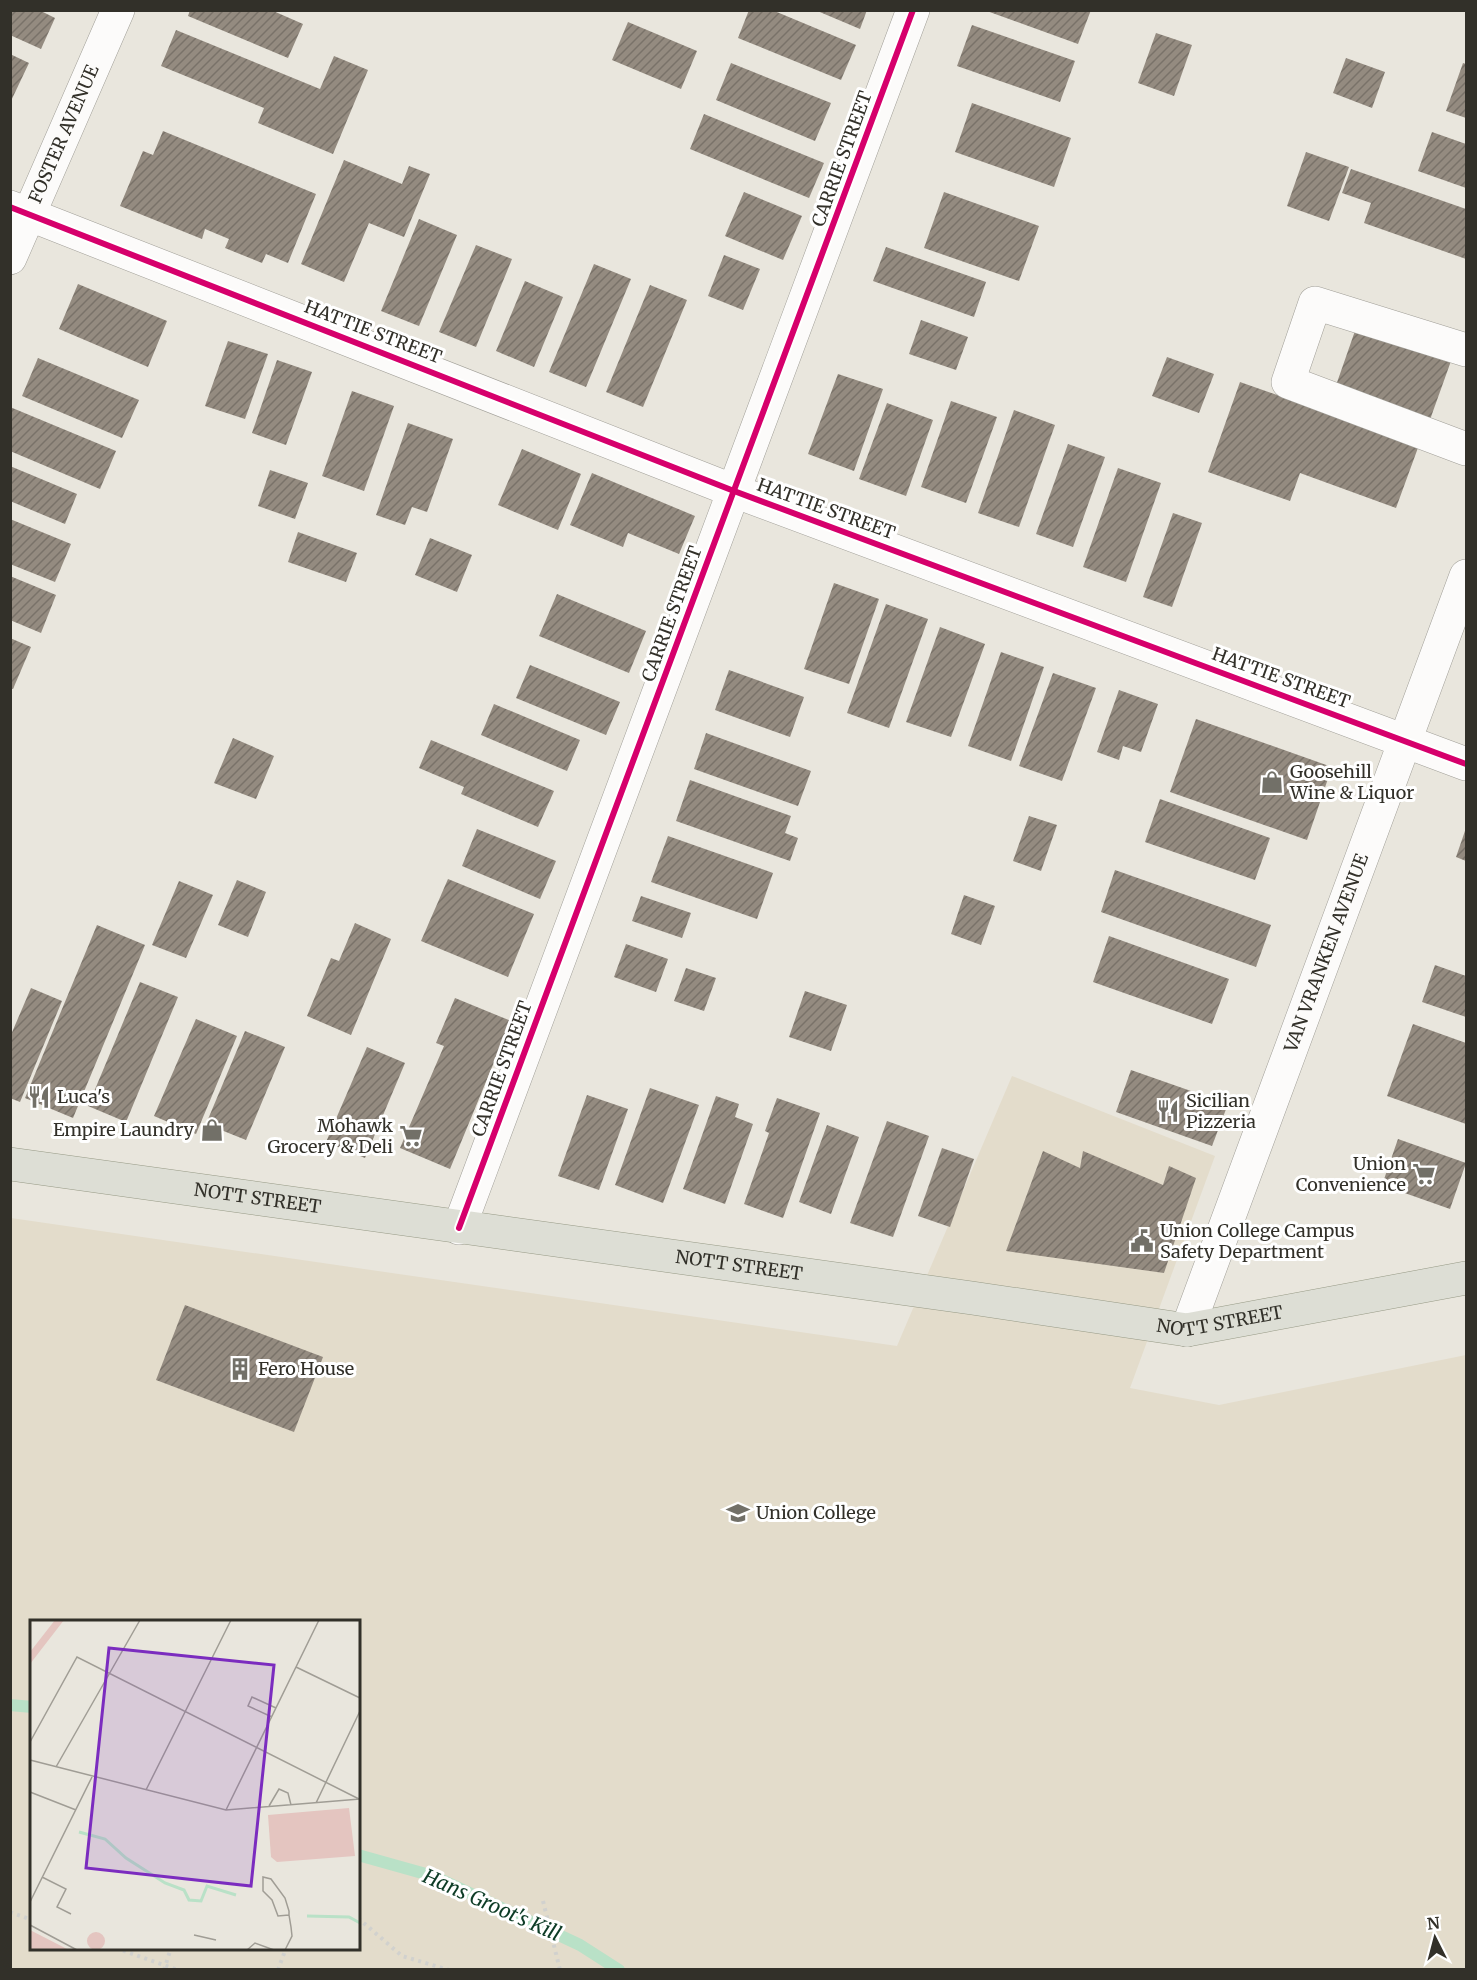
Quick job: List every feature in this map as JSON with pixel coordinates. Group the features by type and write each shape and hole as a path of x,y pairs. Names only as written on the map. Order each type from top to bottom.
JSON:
{"main road":[{"name":"NOTT STREET","path":"10,1164 1187,1330 1467,1278"}],"street":[{"name":"FOSTER AVENUE","path":"10,258 20,210 118,10"},
{"name":"CARRIE STREET","path":"459,1228 913,10"},
{"name":"HATTIE STREET","path":"20,210 734,490 1467,764"},
{"path":"1467,350 1315,303 1288,382 1467,449"},
{"name":"VAN VRANKEN AVENUE","path":"1187,1330 1467,576"}],"path":[{"path":"543,1901 560,1970"},
{"path":"10,1912 30,1919"},
{"path":"360,1920 402,1956 449,1970"},
{"path":"121,1950 164,1967 178,1970"},
{"path":"164,1967 170,1950"},
{"path":"278,1970 285,1950"}],"shaded area":[{"name":"Union College","path":"1012,1076 1215,1156 1130,1388 1219,1405 1466,1355 1466,1969 11,1970 11,1218 897,1346"}],"building":[{"path":"10,10 39,10 55,18 41,49 10,35"},
{"path":"190,10 271,10 303,24 288,58 188,16"},
{"path":"749,10 772,10 856,45 841,80 738,38"},
{"path":"815,10 867,10 860,29"},
{"path":"984,10 1091,10 1078,44"},
{"path":"628,22 697,51 681,89 612,60"},
{"path":"972,25 1075,61 1060,102 957,66"},
{"path":"176,30 320,89 334,56 368,70 333,154 258,123 264,108 161,66"},
{"path":"1156,33 1192,45 1174,96 1138,83"},
{"path":"10,54 29,63 10,103"},
{"path":"1346,58 1385,72 1372,108 1333,93"},
{"path":"731,63 831,103 815,141 716,100"},
{"path":"1463,63 1466,64 1466,118 1446,111"},
{"path":"972,103 1071,138 1054,187 955,152"},
{"path":"704,114 824,163 809,198 690,149"},
{"path":"163,131 316,194 288,263 266,254 262,263 225,248 229,239 205,229 202,239 120,206 143,151 153,155"},
{"path":"1432,132 1466,144 1466,188 1418,171"},
{"path":"1306,152 1349,167 1329,221 1287,206"},
{"path":"344,160 402,184 409,166 430,174 404,237 369,223 344,282 301,264"},
{"path":"1351,169 1466,209 1466,259 1364,223 1371,203 1342,193"},
{"path":"744,192 802,216 783,260 725,236"},
{"path":"944,192 1039,226 1019,281 924,248"},
{"path":"419,219 457,235 419,326 381,311"},
{"path":"476,245 512,259 476,347 439,332"},
{"path":"886,247 986,282 974,317 873,281"},
{"path":"724,255 760,269 743,310 708,296"},
{"path":"594,264 631,279 586,387 549,372"},
{"path":"525,281 563,297 534,367 496,351"},
{"path":"78,284 167,321 148,367 59,329"},
{"path":"650,285 687,300 643,407 606,392"},
{"path":"921,320 968,337 956,370 909,354"},
{"path":"1356,328 1451,361 1427,428 1333,394"},
{"path":"228,341 268,354 245,419 205,406"},
{"path":"1167,357 1214,374 1199,413 1152,396"},
{"path":"38,358 139,400 122,438 22,396"},
{"path":"277,360 312,372 286,445 252,433"},
{"path":"838,374 883,389 854,471 808,454"},
{"path":"1240,382 1419,445 1396,508 1300,473 1290,501 1208,472"},
{"path":"352,391 394,406 364,491 322,476"},
{"path":"951,401 997,417 966,503 921,487"},
{"path":"887,403 933,420 906,496 859,479"},
{"path":"10,407 116,451 100,489 10,451"},
{"path":"1014,410 1055,425 1019,527 978,513"},
{"path":"408,423 453,439 427,512 412,507 405,525 376,515"},
{"path":"1068,444 1105,457 1073,547 1036,534"},
{"path":"522,449 581,474 558,530 498,505"},
{"path":"10,466 77,494 65,524 10,501"},
{"path":"1118,468 1161,483 1126,582 1083,567"},
{"path":"270,470 308,483 295,519 258,506"},
{"path":"592,473 695,516 679,554 628,533 623,547 570,525"},
{"path":"1173,513 1202,523 1172,607 1143,597"},
{"path":"10,519 71,544 55,582 10,564"},
{"path":"298,532 357,553 346,582 288,562"},
{"path":"430,538 472,555 457,592 415,575"},
{"path":"10,576 56,595 41,633 10,620"},
{"path":"834,583 879,599 849,684 804,669"},
{"path":"557,594 646,631 629,673 539,636"},
{"path":"886,604 928,619 889,728 847,713"},
{"path":"940,627 985,644 951,737 906,722"},
{"path":"10,638 31,647 13,689 10,688"},
{"path":"1001,652 1044,667 1011,761 968,746"},
{"path":"530,665 620,702 606,735 516,698"},
{"path":"729,670 804,697 790,737 715,710"},
{"path":"1053,673 1096,688 1062,781 1019,766"},
{"path":"1119,690 1158,704 1141,752 1123,746 1119,760 1097,752"},
{"path":"494,704 580,740 567,771 481,735"},
{"path":"1196,719 1332,767 1307,840 1170,792"},
{"path":"706,733 811,771 798,806 694,769"},
{"path":"233,738 274,756 256,799 214,783"},
{"path":"431,740 554,791 538,827 461,794 464,787 419,768"},
{"path":"690,780 791,816 785,833 798,838 790,861 676,821"},
{"path":"1160,799 1270,838 1255,880 1145,842"},
{"path":"1029,816 1057,825 1041,871 1013,861"},
{"path":"1466,828 1466,861 1456,857"},
{"path":"477,829 556,861 540,899 462,866"},
{"path":"668,836 773,873 757,919 651,882"},
{"path":"1115,870 1271,925 1256,967 1101,912"},
{"path":"448,879 534,914 508,977 421,941"},
{"path":"237,880 266,892 248,937 218,925"},
{"path":"179,881 213,895 186,958 152,945"},
{"path":"964,895 995,906 981,945 951,934"},
{"path":"641,896 691,913 682,938 632,921"},
{"path":"355,923 391,939 351,1035 307,1016 331,958 339,961"},
{"path":"97,925 145,945 73,1118 25,1098"},
{"path":"1109,936 1229,979 1212,1024 1093,982"},
{"path":"626,944 668,959 656,992 614,977"},
{"path":"1435,965 1466,976 1466,1017 1422,1002"},
{"path":"686,968 716,978 704,1011 674,1001"},
{"path":"140,982 178,997 126,1122 88,1106"},
{"path":"31,988 62,1001 20,1102 10,1098 10,1037"},
{"path":"805,991 847,1005 831,1051 789,1037"},
{"path":"455,998 511,1021 450,1169 400,1148 444,1046 436,1043"},
{"path":"196,1019 237,1036 196,1134 154,1116"},
{"path":"1413,1024 1466,1043 1466,1124 1387,1096"},
{"path":"245,1031 285,1047 246,1140 206,1124"},
{"path":"367,1047 405,1063 365,1158 326,1142"},
{"path":"1131,1070 1228,1104 1212,1146 1116,1112"},
{"path":"650,1088 699,1105 663,1203 615,1185"},
{"path":"587,1095 628,1109 599,1190 558,1176"},
{"path":"716,1096 739,1104 735,1117 753,1124 725,1204 683,1189"},
{"path":"777,1098 820,1113 783,1218 744,1204 769,1133 765,1131"},
{"path":"887,1121 929,1136 893,1237 850,1223"},
{"path":"827,1125 859,1137 831,1214 799,1202"},
{"name":"Union Convenience","path":"1398,1139 1466,1163 1450,1209 1382,1185"},
{"path":"942,1148 974,1159 950,1227 918,1216"},
{"path":"1043,1151 1080,1168 1083,1151 1163,1185 1169,1166 1196,1178 1164,1273 1006,1251"},
{"name":"Fero House","path":"185,1305 323,1357 294,1432 156,1380"}],"waterway":[{"name":"Hans Groot's Kill","path":"10,1705 30,1707"},
{"name":"Hans Groot's Kill","path":"360,1856 433,1876 580,1945 619,1970"}],"cycle path":[{"path":"459,1228 913,10"},
{"path":"10,207 734,491 1466,764"}],"place":[{"name":"Goosehill Wine & Liquor","path":"1272,782"},
{"name":"Luca's","path":"39,1097"},
{"name":"Sicilian Pizzeria","path":"1168,1111"},
{"name":"Empire Laundry","path":"212,1130"},
{"name":"Mohawk Grocery & Deli","path":"411,1136"},
{"name":"Union Convenience","path":"1424,1174"},
{"name":"Union College Campus Safety Department","path":"1142,1241"},
{"name":"Fero House","path":"240,1369"},
{"name":"Union College","path":"738,1513"}]}
